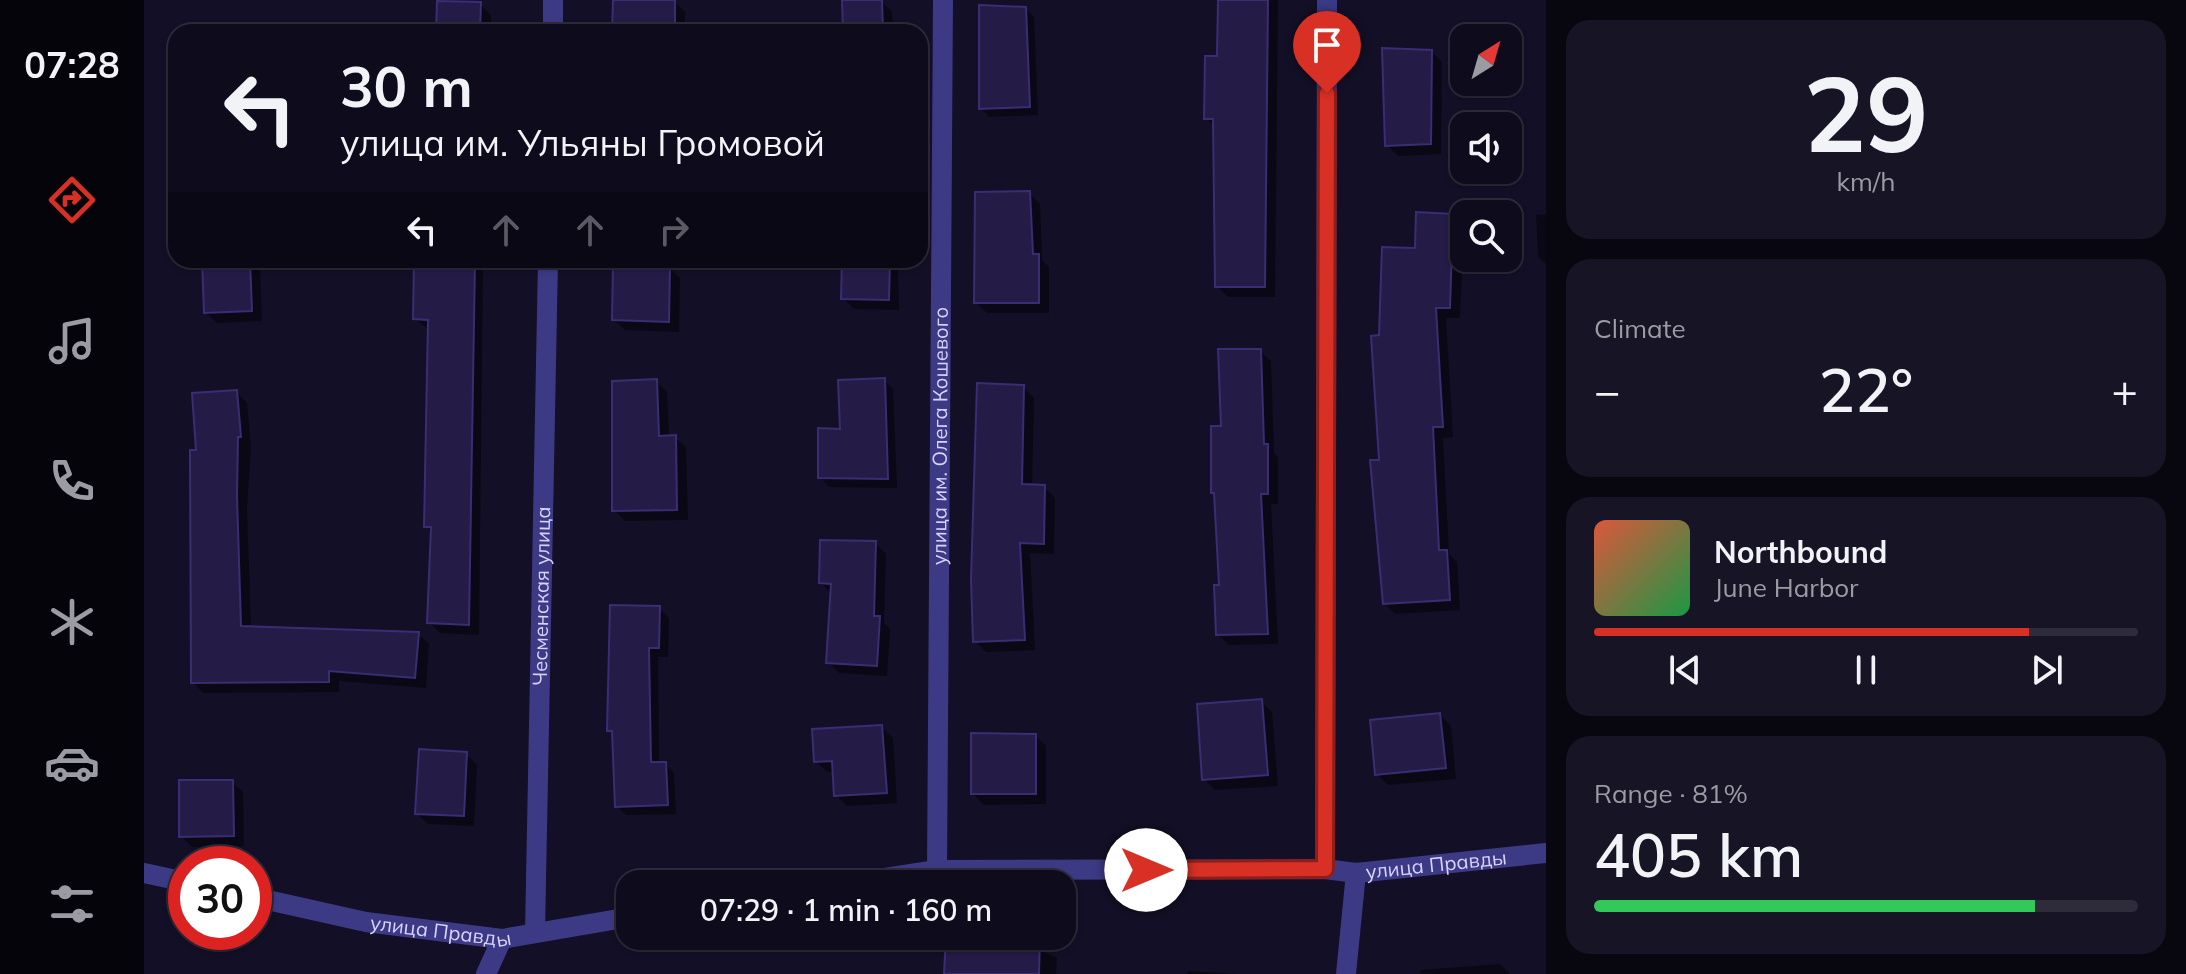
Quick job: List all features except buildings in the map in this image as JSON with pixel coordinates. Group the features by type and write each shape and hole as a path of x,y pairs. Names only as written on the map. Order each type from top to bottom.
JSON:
{"street":[{"path":"553,0 553,24"},
{"name":"улица им. Олега Кошевого","path":"937,870 943,0"},
{"path":"1325,869 1327,0"},
{"name":"Чесменская улица","path":"535,932 548,268"},
{"name":"улица Правды","path":"937,870 1325,869 1356,873 1546,853"},
{"path":"144,873 168,878"},
{"path":"1346,974 1356,873"},
{"name":"улица Правды","path":"272,901 366,922 502,939 616,919"},
{"path":"486,974 502,939"}],"route":[{"path":"1146,870 1325,869 1327,93"}]}
